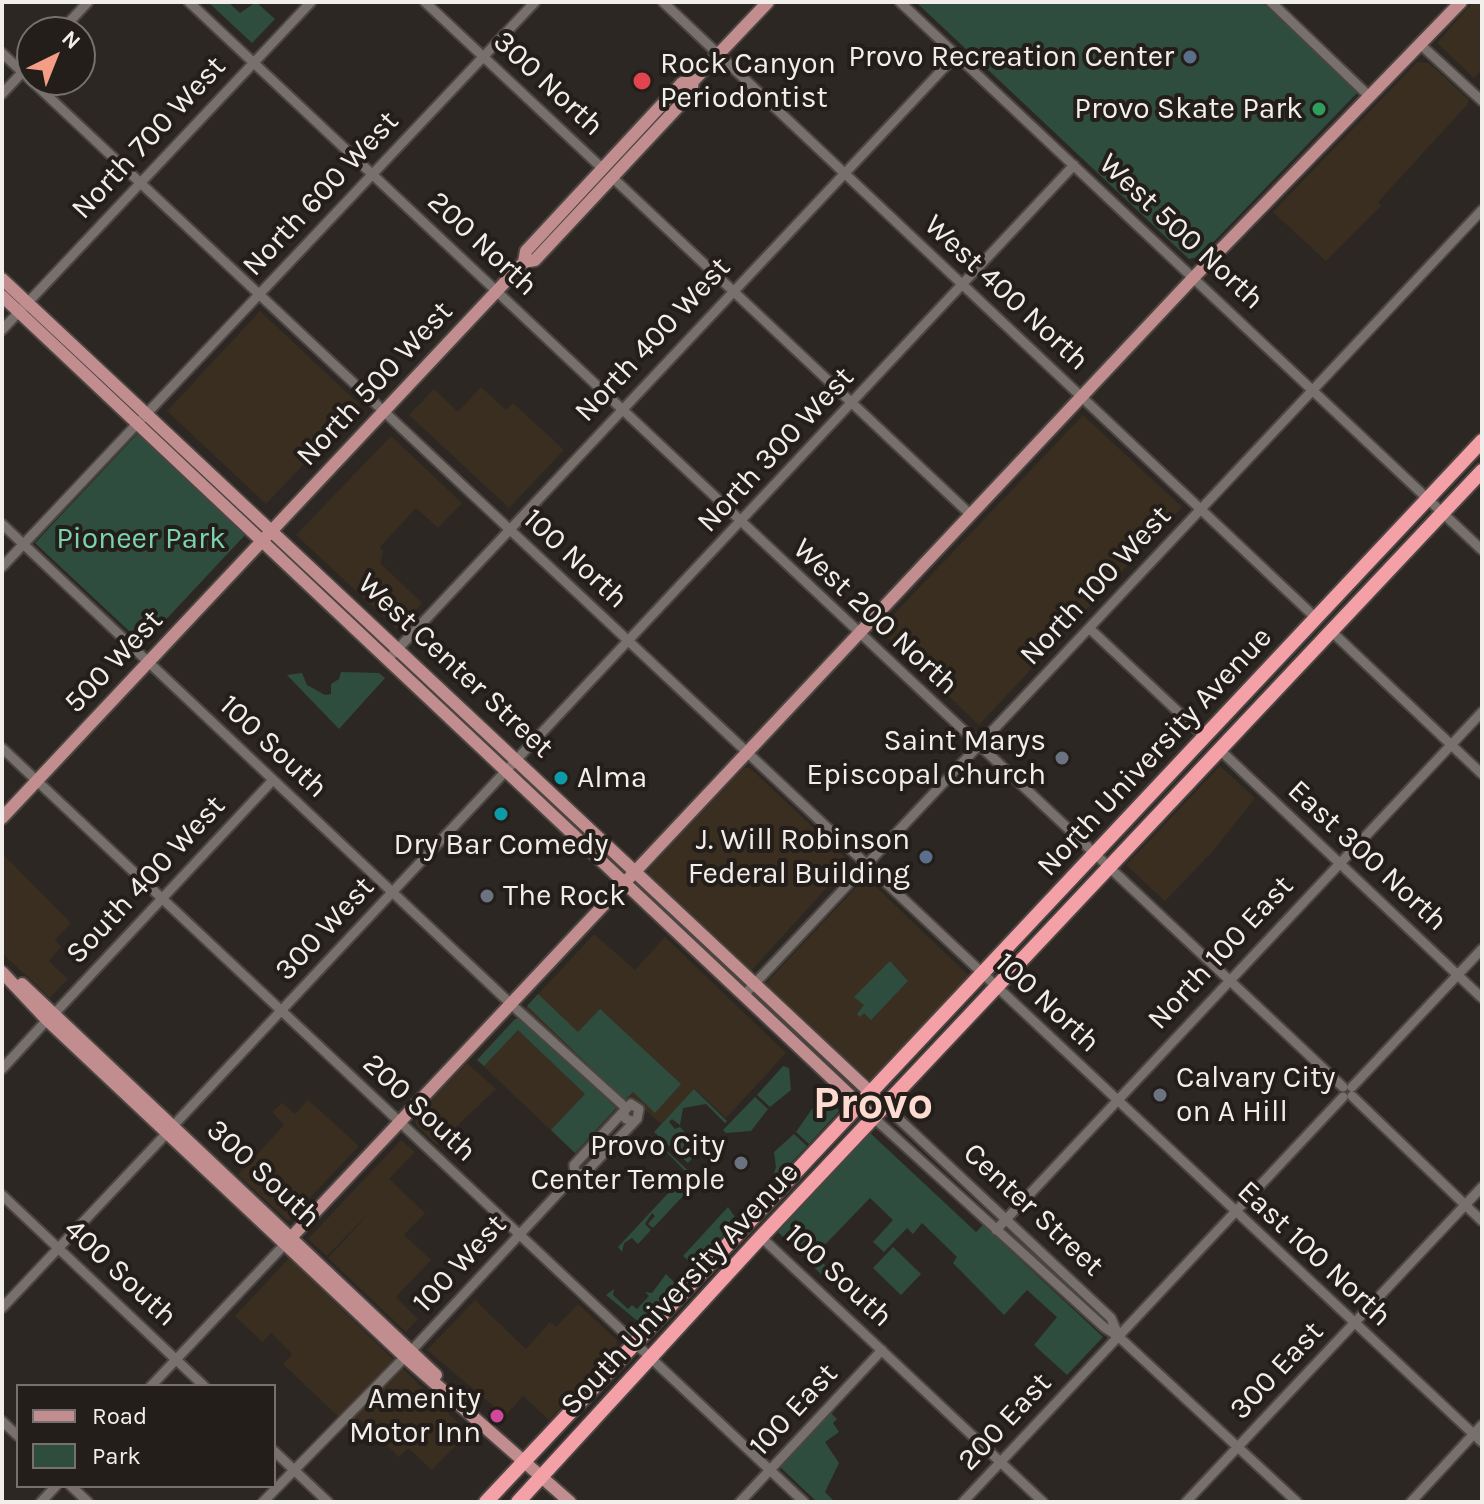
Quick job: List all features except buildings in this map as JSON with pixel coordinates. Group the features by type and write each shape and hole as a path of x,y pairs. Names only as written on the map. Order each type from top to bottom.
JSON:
{"highway":[{"name":"North University Avenue","path":"865,1099 1482,441"},
{"name":"North University Avenue","path":"880,1112 1482,471"},
{"name":"South University Avenue","path":"486,1502 865,1099"},
{"name":"South University Avenue","path":"518,1502 880,1112"}],"main road":[{"name":"North 500 West","path":"263,541 497,292 524,262 526,251 608,173 682,83 693,81 768,2"},
{"path":"289,1240 1194,277 1461,2"},
{"name":"West Center Street","path":"2,279 23,307 143,419 273,531 398,648 625,882 744,995 865,1099"},
{"name":"West Center Street","path":"2,296 23,307"},
{"name":"West Center Street","path":"143,419 263,541 388,659 635,871 754,984 865,1099"},
{"name":"500 West","path":"2,818 263,541"},
{"name":"300 South","path":"2,972 20,982 51,1017 170,1130 570,1502"},
{"name":"Center Street","path":"865,1099 880,1112"}],"street":[{"name":"200 North","path":"189,2 741,521"},
{"name":"North 700 West","path":"2,330 311,2"},
{"name":"300 North","path":"425,2 971,515"},
{"name":"North 600 West","path":"2,567 535,2"},
{"name":"West 400 North","path":"663,2 1317,619"},
{"name":"West 500 North","path":"900,2 1482,550"},
{"path":"1271,2 1370,97"},
{"path":"1421,45 1482,101"},
{"name":"North 400 West","path":"388,659 956,55"},
{"path":"2,94 16,79"},
{"name":"100 North","path":"49,96 1115,1100"},
{"name":"North 300 West","path":"511,765 1074,165"},
{"name":"North 100 West","path":"744,995 1482,210"},
{"name":"West 200 North","path":"741,521 978,747"},
{"name":"100 South","path":"2,524 624,1110"},
{"path":"1089,628 1205,737"},
{"path":"1330,630 1482,774"},
{"name":"North 100 East","path":"996,1230 1482,712"},
{"path":"978,747 1482,1221"},
{"name":"200 South","path":"2,748 804,1502"},
{"name":"East 300 North","path":"1220,750 1482,998"},
{"name":"300 West","path":"2,1308 511,765"},
{"name":"South 400 West","path":"2,1069 273,780"},
{"name":"200 East","path":"963,1502 1482,949"},
{"name":"East 100 North","path":"1115,1100 1482,1442"},
{"path":"635,1105 639,1116 632,1121 585,1173 575,1175 574,1165 624,1110 635,1105"},
{"path":"624,1110 626,1119 632,1121"},
{"name":"Center Street","path":"880,1112 1005,1220 1111,1318 1119,1337"},
{"name":"Center Street","path":"880,1112 996,1230 1119,1337 1297,1502"},
{"name":"100 West","path":"263,1502 575,1175"},
{"name":"300 East","path":"1186,1502 1482,1187"},
{"name":"400 South","path":"2,1195 202,1384"},
{"name":"100 South","path":"761,1237 1043,1502"},
{"path":"153,1384 289,1240"},
{"name":"100 East","path":"740,1502 882,1350"},
{"path":"1411,1502 1482,1425"},
{"path":"276,1453 328,1502"},
{"path":"73,1488 88,1502"}],"shaded area":[{"path":"1473,2 1482,2 1482,70 1474,78 1437,43"},
{"path":"1417,62 1429,63 1469,100 1467,105 1378,202 1381,206 1326,261 1273,212"},
{"path":"260,311 360,405 266,504 167,411"},
{"path":"481,387 506,410 513,403 564,450 509,508 409,415 434,389 458,412"},
{"path":"1083,415 1182,507 979,725 879,630"},
{"path":"391,436 462,503 438,528 416,508 380,547 383,551 381,564 422,603 397,629 296,535"},
{"path":"1220,766 1255,798 1213,851 1165,901 1126,865"},
{"path":"744,768 750,768 850,862 751,971 746,970 695,922 650,876 648,870"},
{"path":"2,853 71,923 55,940 61,947 49,961 68,979 50,998 2,953"},
{"path":"864,879 868,879 969,976 969,981 875,1089 767,990 766,983"},
{"path":"594,934 635,970 665,937 786,1053 726,1118 695,1089 661,1124 632,1098 578,1156 477,1060"},
{"path":"467,1063 496,1089 437,1145 416,1125 415,1117"},
{"path":"308,1100 359,1146 288,1221 238,1175 284,1125 272,1112 282,1103 295,1114"},
{"path":"401,1140 415,1152 389,1179 425,1213 404,1235 431,1260 396,1297 418,1319 406,1332 328,1258 375,1207 327,1256 308,1239"},
{"path":"289,1258 468,1432 432,1470 408,1448 399,1457 358,1418 349,1427 283,1364 292,1354 271,1333 262,1342 235,1316"},
{"path":"475,1300 526,1349 550,1322 556,1327 578,1304 616,1339 618,1348 549,1420 523,1396 505,1416 427,1350"}],"green space":[{"path":"208,2 228,2 240,13 256,2 275,19 252,43"},
{"path":"916,2 1262,2 1358,92 1199,257 1189,259"},
{"name":"Pioneer Park","path":"138,433 246,534 143,644 35,543"},
{"path":"341,672 379,673 385,678 339,729 287,675 302,673 307,685 325,695 331,694 331,684 339,679"},
{"path":"890,961 908,981 871,1020 864,1013 860,1017 857,1014 864,1005 854,997"},
{"path":"538,994 578,1032 600,1009 681,1084 655,1113 633,1092 625,1100 527,1006"},
{"path":"515,1019 521,1019 616,1108 575,1153 551,1130 585,1094 518,1030 484,1066 477,1060"},
{"path":"783,1066 789,1068 791,1090 770,1107 757,1095"},
{"path":"694,1089 727,1121 725,1123 706,1104 683,1108 680,1125 672,1119 669,1122 675,1129 680,1127 701,1149 688,1163 654,1132"},
{"path":"755,1097 768,1109 751,1131 726,1133 723,1130"},
{"path":"837,1108 839,1111 809,1144 796,1132 812,1109"},
{"path":"645,1130 698,1180 653,1228 648,1224 655,1216 652,1213 645,1224 651,1230 638,1244 632,1238 624,1243 622,1252 618,1247 687,1173"},
{"path":"869,1132 976,1232 983,1225 1103,1337 1067,1375 1034,1345 1057,1317 1027,1290 1004,1315 953,1263 957,1257 922,1223 913,1234 907,1228 884,1252 873,1242 893,1220 870,1198 815,1255 835,1275 829,1282 778,1232"},
{"path":"794,1134 807,1146 770,1185 776,1167 774,1152"},
{"path":"728,1207 737,1220 694,1266 683,1256"},
{"path":"893,1247 921,1274 901,1295 873,1268"},
{"path":"666,1274 676,1284 640,1323 606,1295 614,1289 613,1295 628,1309 632,1305 637,1309 649,1296 645,1292 652,1293"},
{"path":"830,1412 837,1419 833,1423 839,1432 825,1442 839,1463 825,1492 835,1502 817,1502 780,1467"}],"place":[{"name":"Provo Recreation Center","path":"1190,57"},
{"name":"Rock Canyon Periodontist","path":"642,81"},
{"name":"Provo Skate Park","path":"1319,109"},
{"name":"Saint Marys Episcopal Church","path":"1062,758"},
{"name":"Alma","path":"561,778"},
{"name":"Dry Bar Comedy","path":"501,814"},
{"name":"J. Will Robinson Federal Building","path":"926,857"},
{"name":"The Rock","path":"487,896"},
{"name":"Calvary City on A Hill","path":"1160,1095"},
{"name":"Provo City Center Temple","path":"741,1163"},
{"name":"Amenity Motor Inn","path":"497,1416"}],"district":[{"name":"Provo","path":"873,1105"}]}
